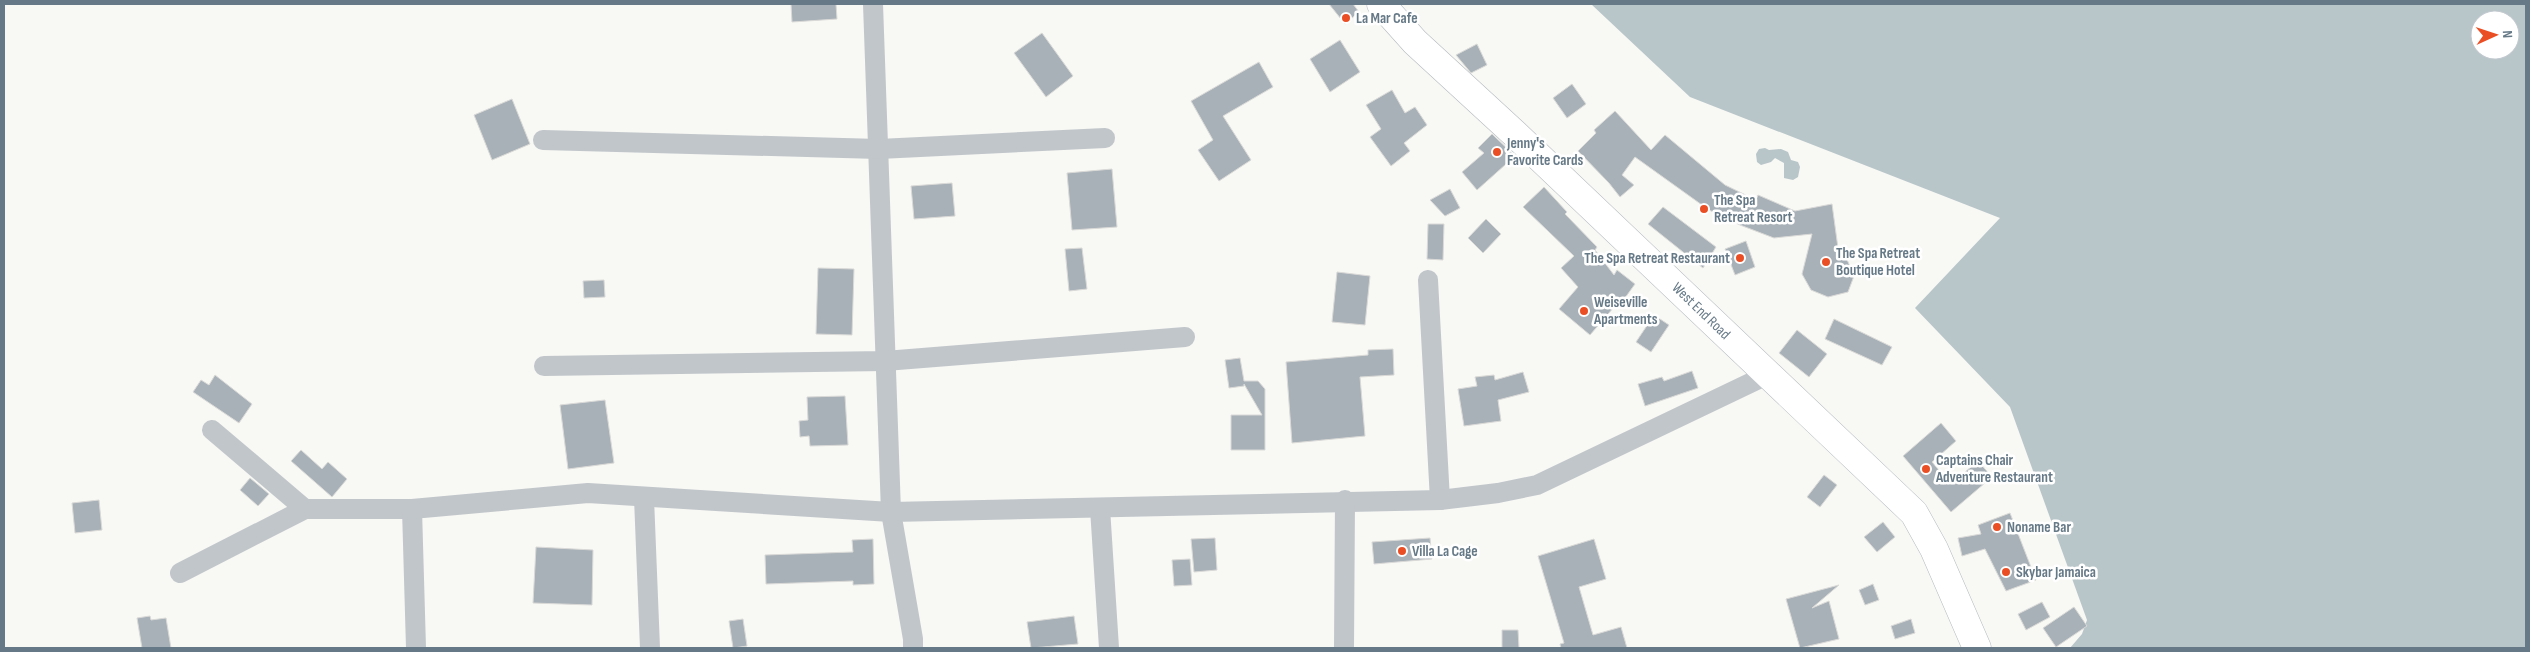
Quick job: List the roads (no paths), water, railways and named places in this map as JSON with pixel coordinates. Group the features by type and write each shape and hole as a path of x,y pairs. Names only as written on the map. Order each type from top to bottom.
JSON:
{"main road":[{"name":"West End Road","path":"1381,4 1415,42 1515,134 1914,513 1934,549 1977,648"}],"street":[{"path":"873,4 879,149 884,361 891,512 913,648"},
{"path":"543,140 879,149 1105,138"},
{"path":"1428,280 1440,500"},
{"path":"544,366 884,361 1185,337"},
{"path":"180,573 305,509 412,509 588,494 891,512 1100,508 1345,500 1440,500 1498,493 1537,485 1767,375"},
{"path":"212,430 305,509"},
{"path":"644,498 650,648"},
{"path":"1344,648 1345,500"},
{"path":"1100,508 1109,648"},
{"path":"412,509 416,648"}],"place":[{"name":"La Mar Cafe","path":"1346,18"},
{"name":"Jenny's Favorite Cards","path":"1497,152"},
{"name":"The Spa Retreat Resort","path":"1704,209"},
{"name":"The Spa Retreat Restaurant","path":"1740,258"},
{"name":"The Spa Retreat Boutique Hotel","path":"1826,262"},
{"name":"Weiseville Apartments","path":"1584,311"},
{"name":"Captains Chair Adventure Restaurant","path":"1926,469"},
{"name":"Noname Bar","path":"1997,527"},
{"name":"Villa La Cage","path":"1402,551"},
{"name":"Skybar Jamaica","path":"2006,572"}]}
